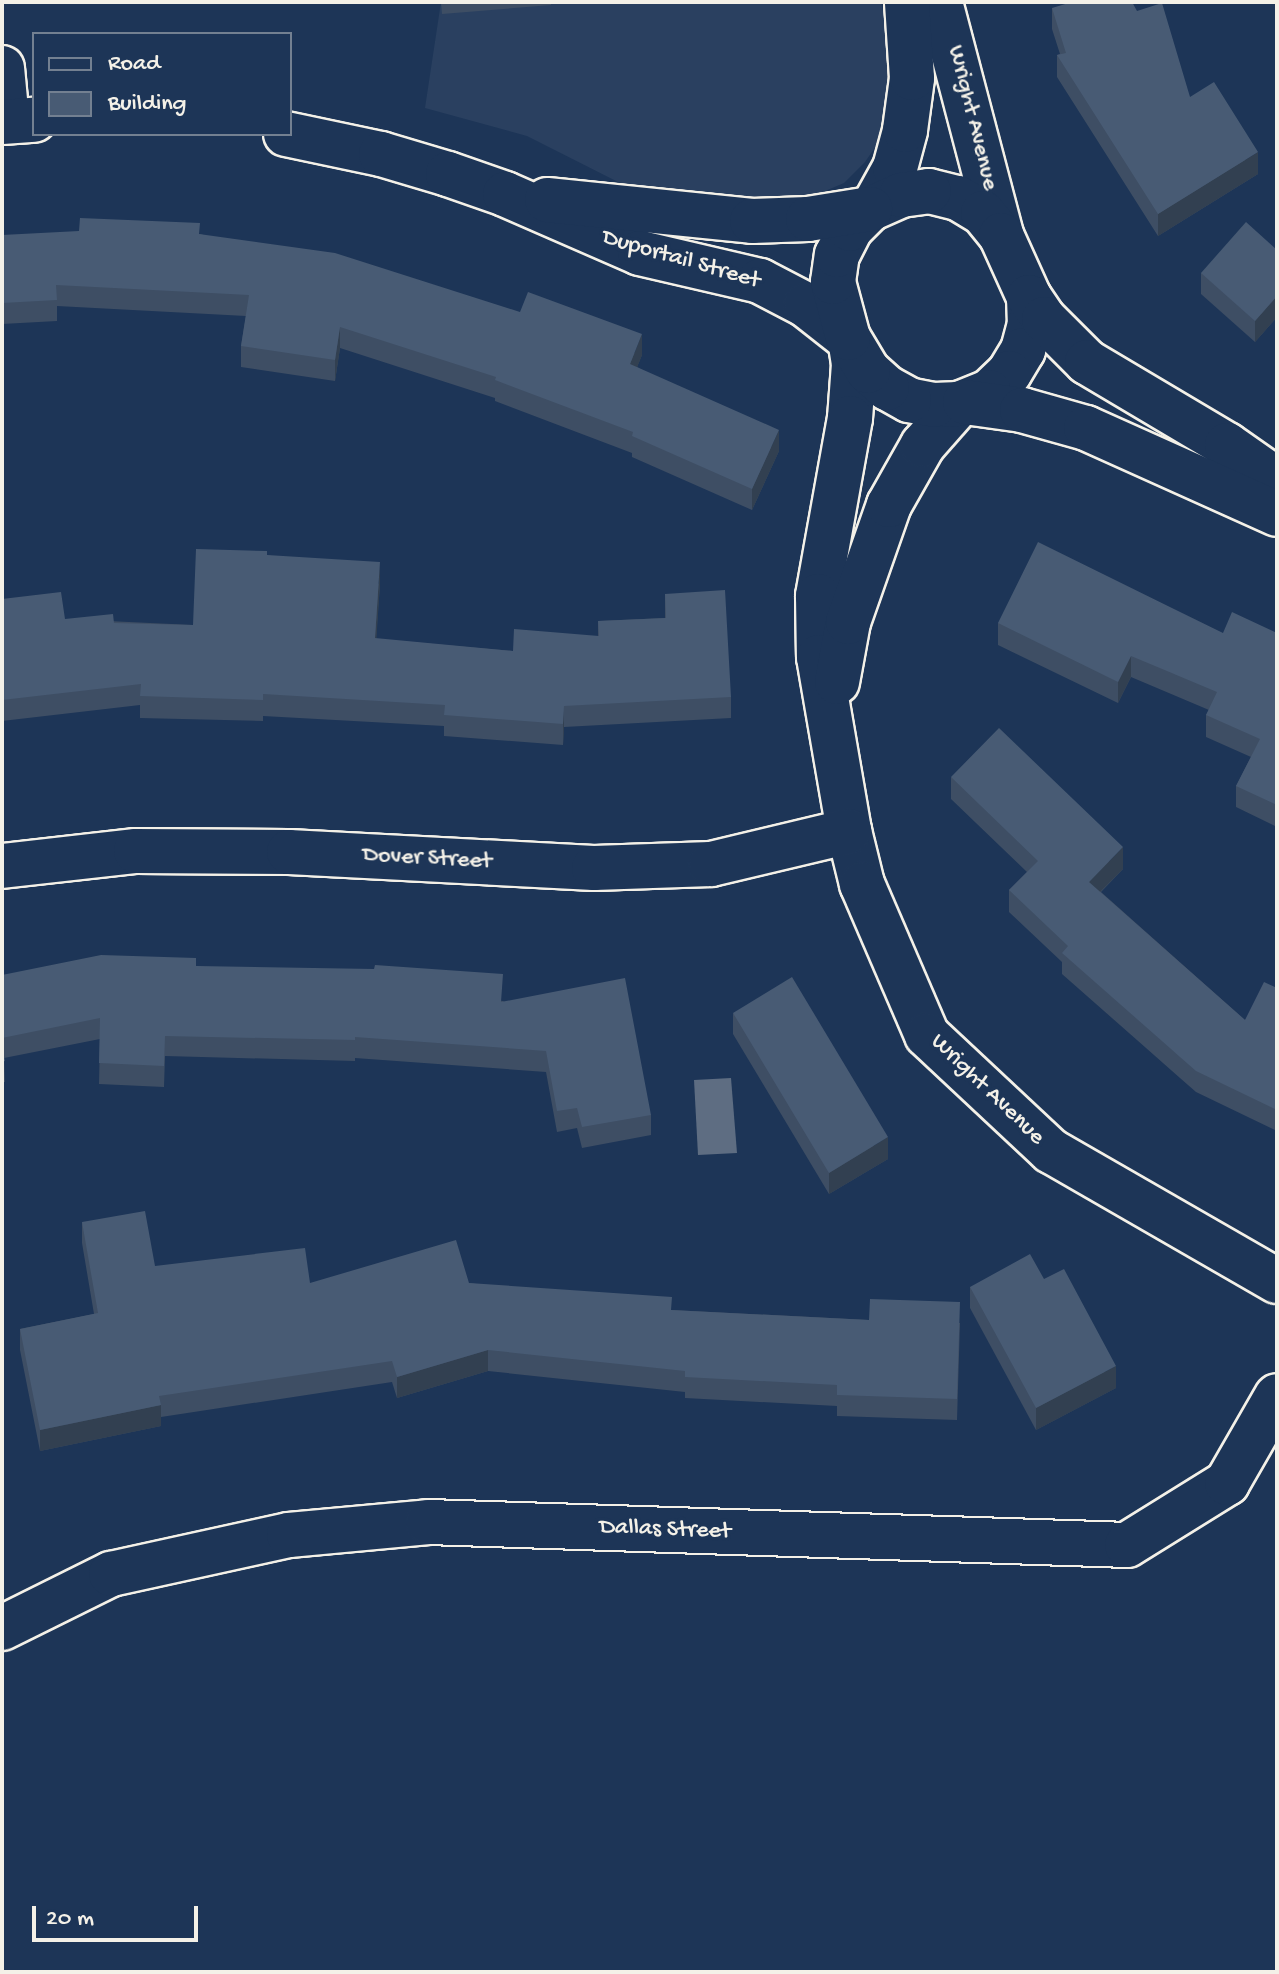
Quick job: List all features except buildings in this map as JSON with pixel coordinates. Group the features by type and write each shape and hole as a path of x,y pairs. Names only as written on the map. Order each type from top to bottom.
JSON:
{"street":[{"name":"Wright Avenue","path":"872,207 895,168 905,130 912,78 907,2"},
{"name":"Wright Avenue","path":"940,2 1001,235"},
{"path":"2,68 14,121"},
{"name":"Duportail Street","path":"292,135 381,154 505,194 640,253 760,281 806,305 850,342"},
{"path":"1277,480 1227,445 1087,362 1044,319 1029,297 1001,235 983,213 958,198 929,191 901,195 872,207 850,229 837,255 833,282 850,342 868,371 898,394 934,405 962,403 1022,410 1086,428 1277,514"},
{"name":"Duportail Street","path":"505,194 752,221 808,219 872,207"},
{"path":"962,403 989,392 1009,373 1023,350 1030,324 1029,297"},
{"name":"Wright Avenue","path":"850,342 854,364 850,418 818,596 819,657 849,831 862,884 927,1035 1051,1151 1277,1281"},
{"name":"Wright Avenue","path":"833,736 848,622 877,538 905,473 940,423 962,403"},
{"name":"Dover Street","path":"2,866 136,851 289,852 594,868 711,864 849,831"},
{"name":"Dallas Street","path":"2,1628 111,1574 289,1535 428,1522 1127,1545 1227,1483 1277,1396"}],"shaded area":[{"path":"441,2 881,2 892,53 889,112 878,143 865,162 844,183 818,194 783,201 753,202 644,190 622,184 527,136 425,108"},
{"path":"731,1078 737,1153 698,1155 694,1080"}]}
